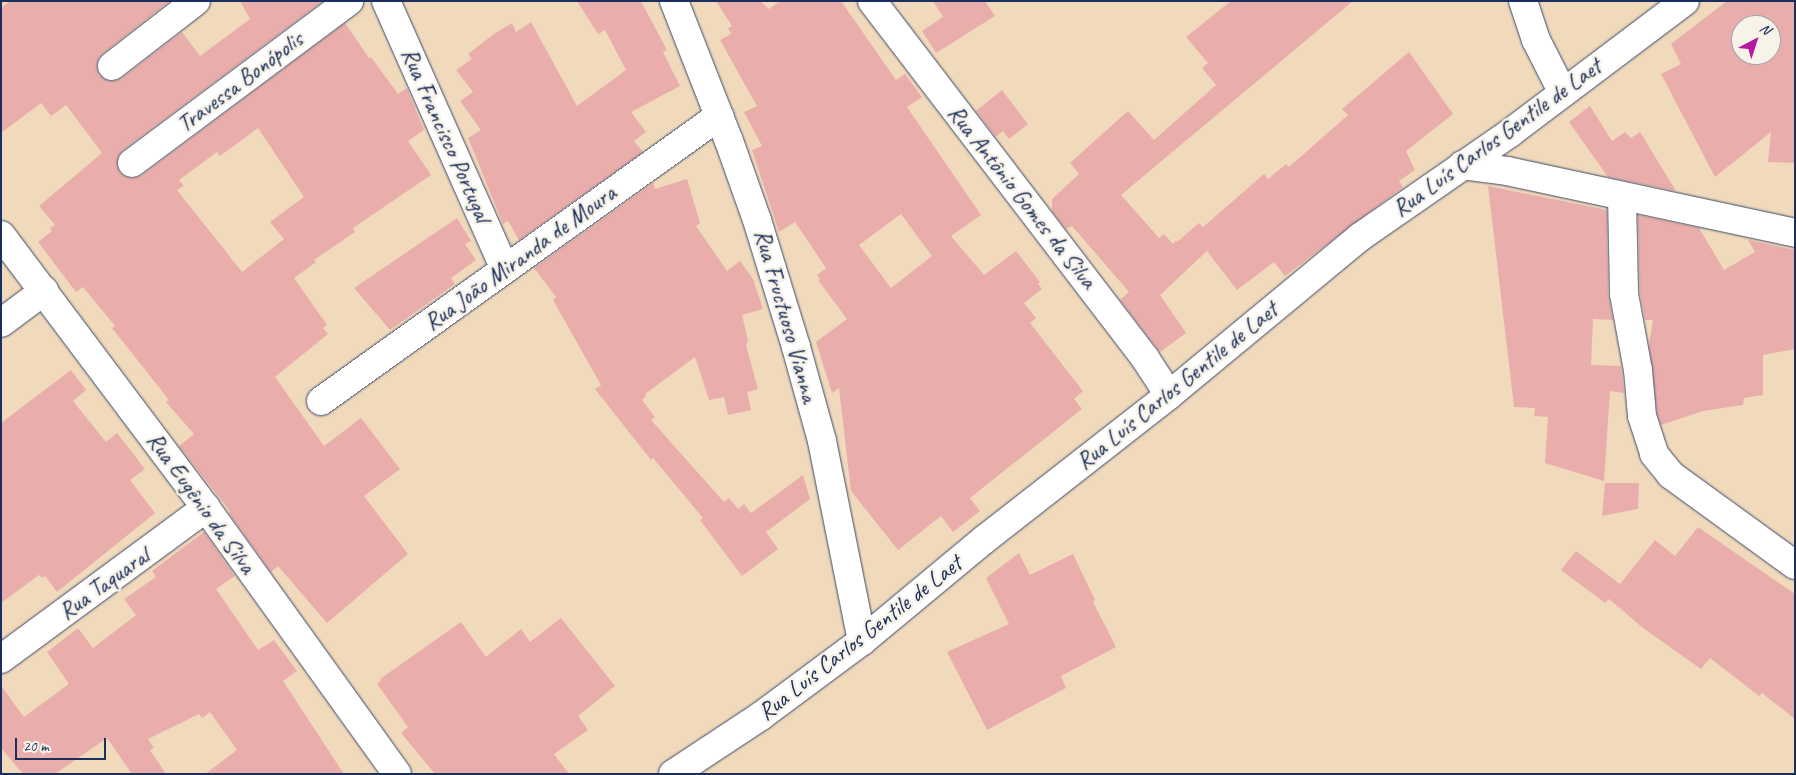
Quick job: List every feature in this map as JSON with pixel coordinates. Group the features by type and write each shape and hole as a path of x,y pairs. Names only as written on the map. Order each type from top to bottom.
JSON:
{"street":[{"path":"112,66 196,1"},
{"name":"Travessa Bonópolis","path":"132,163 349,1"},
{"name":"Rua Francisco Portugal","path":"386,1 505,269"},
{"name":"Rua Fructuoso Vianna","path":"674,1 757,220 796,347 822,441 862,641"},
{"name":"Rua Antônio Gomes da Silva","path":"872,1 1145,358 1169,395"},
{"path":"1523,1 1536,40 1563,93"},
{"name":"Rua Luís Carlos Gentile de Laet","path":"673,774 762,716 862,641 985,539 1169,395 1360,237 1563,93 1684,1"},
{"name":"Rua João Miranda de Moura","path":"321,401 719,116"},
{"path":"1462,166 1507,171 1795,233"},
{"path":"1622,197 1624,294 1638,370 1642,416 1654,454 1671,475 1795,565"},
{"name":"Rua Eugênio da Silva","path":"1,235 206,508 397,774"},
{"path":"1,323 44,291"},
{"name":"Rua Taquaral","path":"1,660 206,508"}],"building":[{"path":"10,1 170,1 102,54 98,60 97,68 99,75 106,80 114,81 122,78 182,32 200,56 250,19 240,1 323,1 123,150 118,157 117,165 120,173 126,177 134,178 141,176 345,23 369,58 371,57 398,94 407,88 424,130 408,141 431,175 353,228 355,232 314,260 316,262 294,278 327,325 323,328 328,334 275,377 324,446 361,418 400,469 364,496 408,554 327,623 278,566 271,572 229,513 230,511 179,446 194,434 166,402 169,400 112,328 115,326 83,287 76,292 38,242 52,231 50,228 55,225 39,206 102,153 66,105 51,116 41,103 1,133 1,8","holes":["258,128 304,197 270,222 284,239 242,272 177,190 184,186 179,180 217,152 220,156"]},
{"path":"577,1 641,1 667,50 663,52 680,86 631,112 646,132 634,141 643,152 519,240 508,221 503,224 468,138 481,130 460,101 473,92 456,70 472,59 468,54 494,34 512,23 516,32 531,22 577,106 626,70 605,30 598,34"},
{"path":"716,1 760,1 769,9 780,1 841,1 896,80 905,74 922,97 907,107 981,215 951,236 984,275 1016,251 1040,282 1038,284 1042,289 1024,303 1036,318 1030,323 1083,391 1074,399 1082,409 970,498 980,511 953,532 941,516 898,550 851,491 839,388 832,393 816,342 847,319 818,280 820,279 817,275 826,268 795,222 779,232 752,150 762,146 744,112 757,106 720,40 731,34 728,28 732,26","holes":["901,214 932,256 891,288 859,245"]},
{"path":"933,1 985,1 995,16 936,53 922,31 943,17"},
{"path":"1231,1 1353,1 1121,195 1159,238 1164,234 1173,244 1176,240 1177,242 1199,223 1203,227 1264,174 1268,179 1286,164 1289,167 1348,115 1342,109 1409,52 1453,114 1406,151 1415,170 1399,181 1403,187 1285,276 1274,262 1237,290 1207,251 1160,295 1186,333 1160,352 1120,300 1129,292 1072,226 1066,229 1052,211 1052,199 1079,174 1070,163 1128,111 1154,140 1216,85 1202,68 1208,63 1186,37"},
{"path":"1727,1 1795,1 1795,163 1768,162 1771,132 1715,177 1661,74 1681,64 1671,44"},
{"path":"1002,90 1028,124 1009,139 1003,131 996,137 976,111"},
{"path":"1590,106 1612,141 1625,132 1631,138 1640,132 1676,191 1608,177 1569,122"},
{"path":"687,179 700,223 696,226 727,271 740,261 753,279 763,309 742,315 748,340 746,345 758,389 747,392 751,410 728,415 724,397 709,400 695,357 645,394 646,396 642,400 655,417 651,420 724,502 729,498 738,509 744,504 751,513 803,475 810,499 766,532 778,549 742,576 700,520 703,518 653,458 651,460 595,389 601,385 553,300 556,297 534,268 653,183 655,189"},
{"path":"1488,186 1607,210 1608,294 1613,320 1593,319 1591,365 1621,366 1624,393 1610,391 1604,481 1545,463 1548,417 1534,416 1535,408 1514,407"},
{"path":"1638,215 1699,228 1724,270 1755,252 1748,240 1795,250 1795,349 1763,355 1763,395 1744,398 1743,405 1703,411 1661,425 1657,413 1649,345 1653,320 1645,320 1640,292"},
{"path":"457,218 471,241 465,244 476,260 451,278 455,284 390,330 354,288"},
{"path":"71,370 86,390 73,401 106,442 117,433 145,469 130,480 155,513 57,592 45,576 42,578 39,575 1,603 1,423"},
{"path":"1605,483 1639,483 1638,509 1602,516"},
{"path":"1698,527 1795,594 1795,719 1762,693 1759,696 1710,658 1701,669 1643,628 1609,599 1605,603 1561,570 1576,551 1620,584 1655,540 1675,556"},
{"path":"204,532 235,576 216,589 258,650 274,640 297,671 283,681 344,774 205,774 237,750 210,712 202,718 199,714 148,739 154,748 150,750 166,774 132,774 107,738 55,774 23,774 1,748 1,686 24,717 69,684 47,652 78,628 93,648 136,615 124,599 156,577 152,571"},
{"path":"1019,553 1030,575 1073,554 1095,600 1093,602 1116,647 1061,676 1066,688 987,730 947,652 1009,624 986,578"},
{"path":"561,618 615,686 578,716 588,730 554,754 569,774 435,774 401,733 408,727 377,684 381,681 380,679 461,622 486,657 521,629 530,642"}]}
